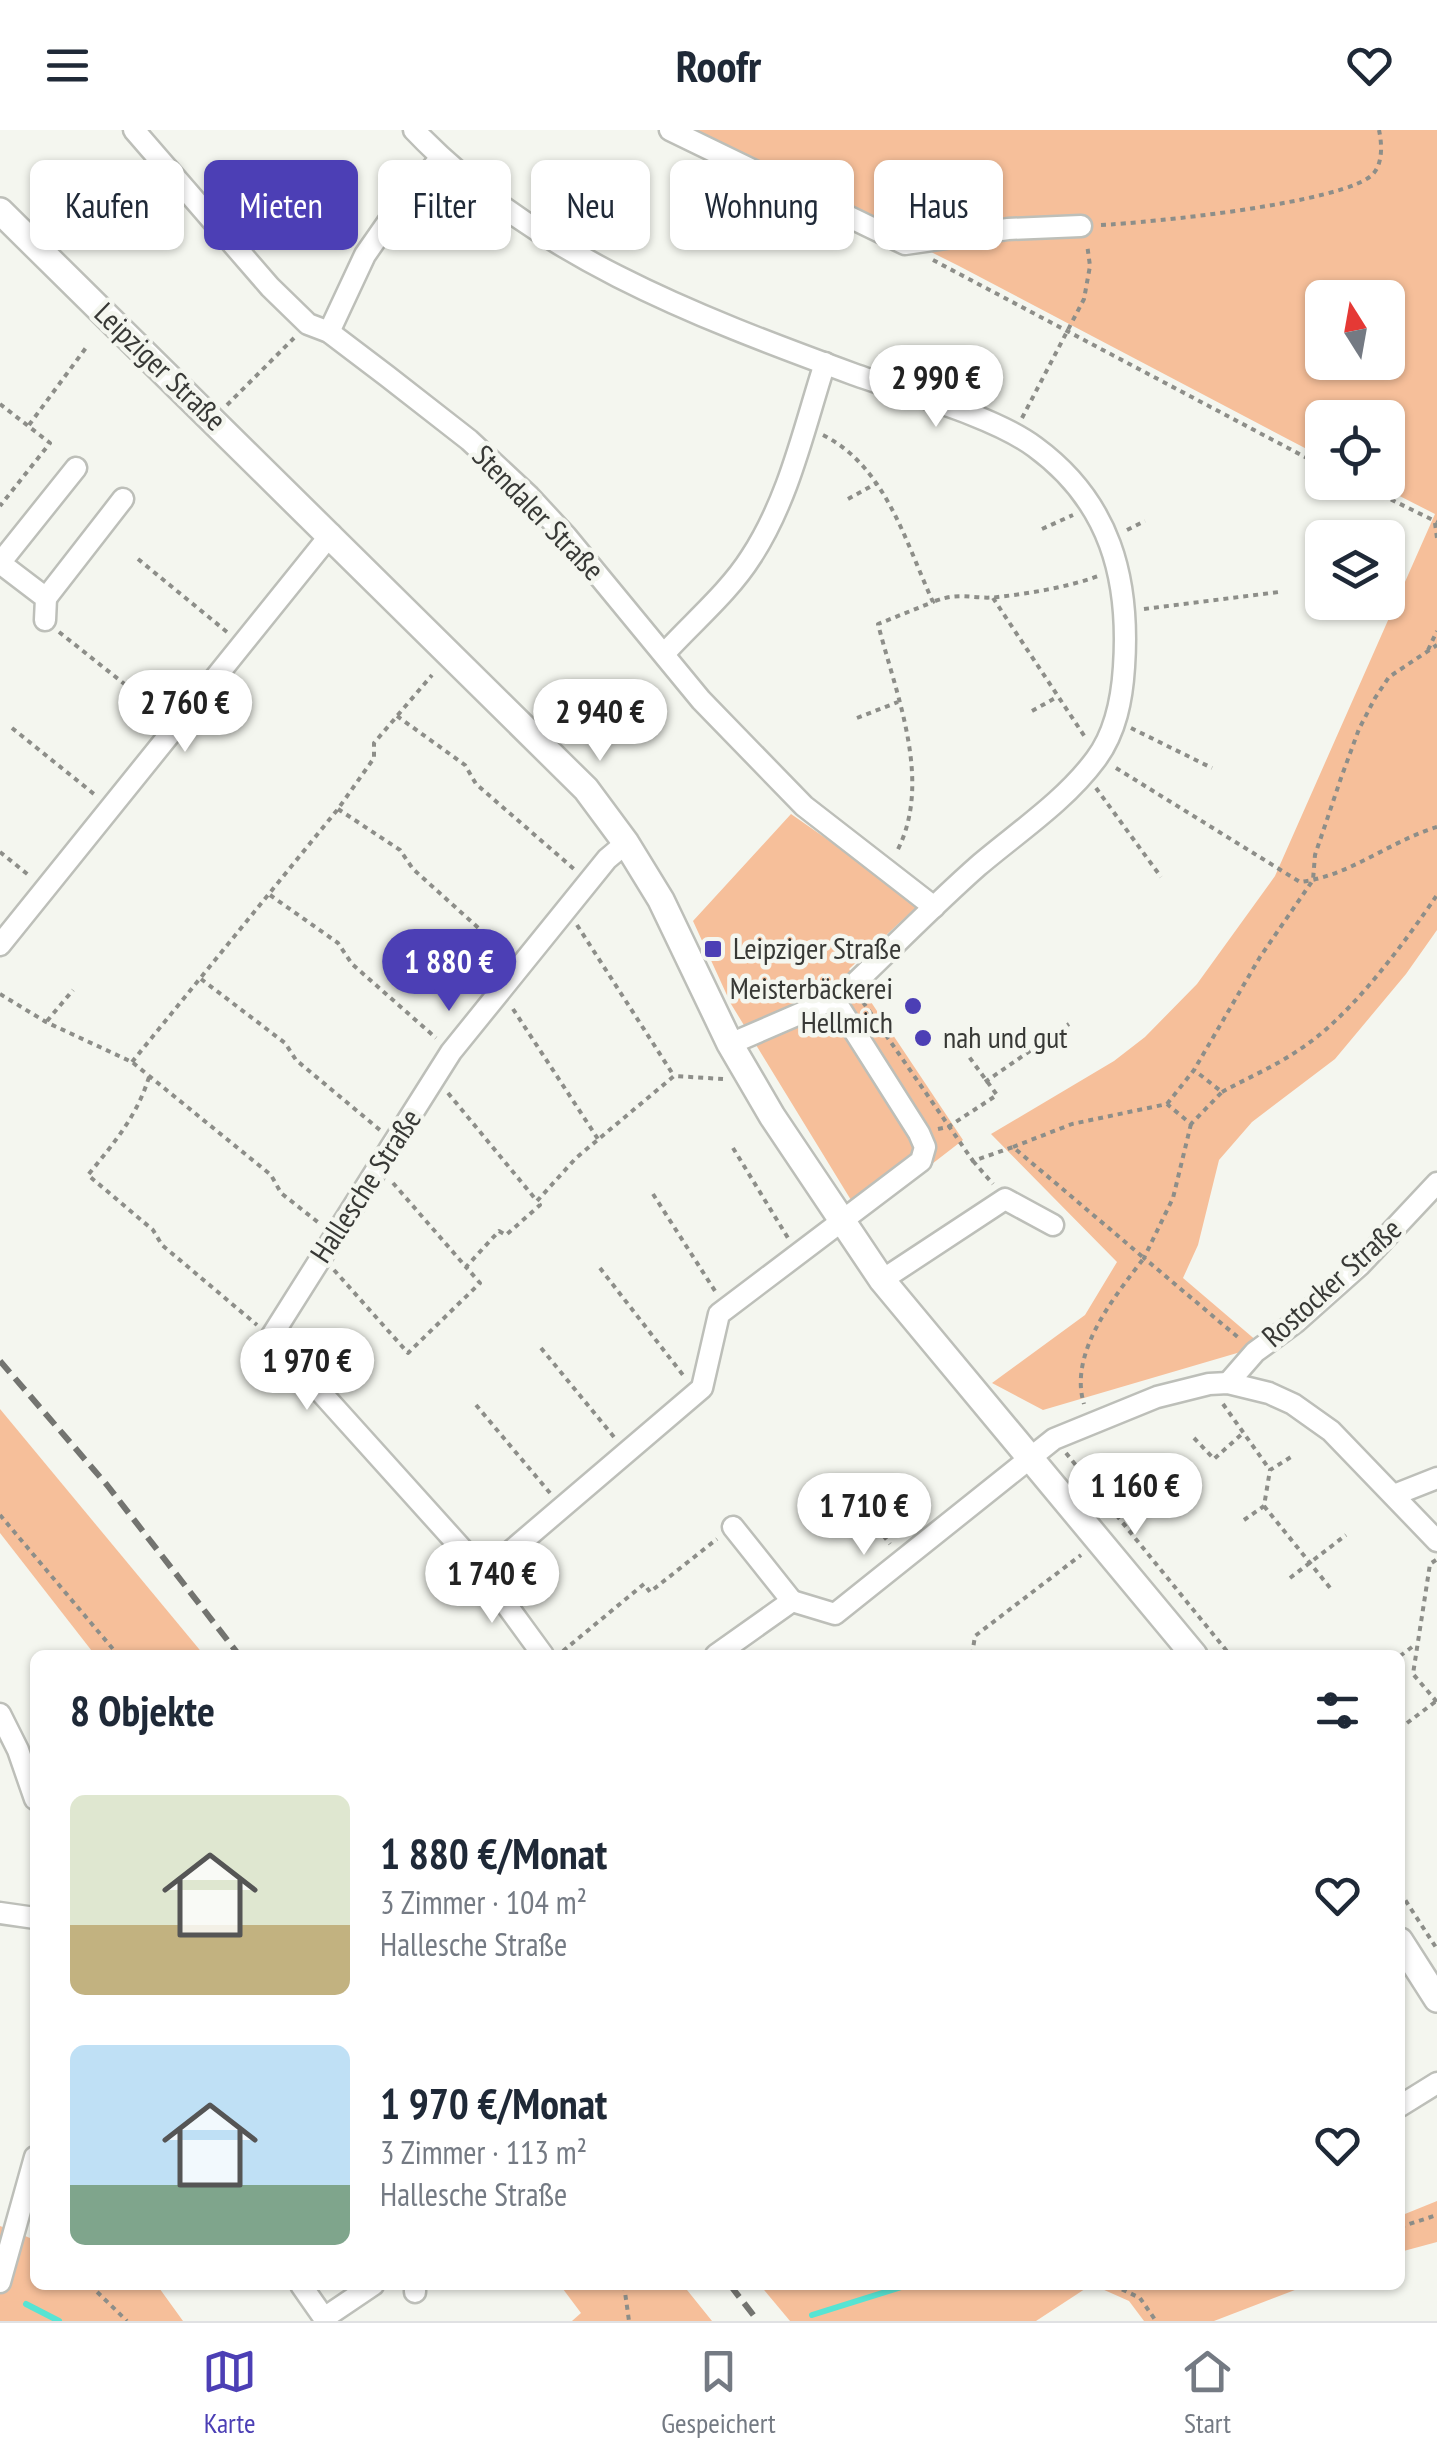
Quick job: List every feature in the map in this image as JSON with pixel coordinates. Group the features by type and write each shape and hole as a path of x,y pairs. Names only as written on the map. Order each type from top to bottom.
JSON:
{"main road":[{"name":"Leipziger Straße","path":"0,211 586,789 661,900 730,1044 772,1116 882,1280 1190,1650"},
{"path":"1405,1949 1437,2000"}],"street":[{"name":"Stendaler Straße","path":"134,130 270,287 308,324 328,332 468,440 528,496 738,740 804,806 934,908"},
{"path":"414,130 441,158 516,216 603,270 825,364 1014,432 1054,462 1091,508 1119,568 1126,612 1123,688 1116,720 1091,765 852,986 834,999 730,1044"},
{"path":"670,130 874,229"},
{"path":"328,332 366,255 404,199 441,158"},
{"path":"1003,230 1082,226"},
{"path":"664,654 749,562 773,519 825,364"},
{"path":"46,598 0,563 76,468"},
{"path":"45,620 46,598 123,500"},
{"path":"0,945 331,534"},
{"name":"Hallesche Straße","path":"271,1337 451,1052 607,859 626,843"},
{"path":"483,1572 702,1388 720,1314 726,1308 921,1161 925,1147 919,1133 834,999"},
{"name":"Rostocker Straße","path":"1218,1383 1360,1265 1437,1183"},
{"path":"882,1280 1006,1199 1053,1225"},
{"path":"271,1337 483,1572 539,1650"},
{"path":"733,1527 792,1601 834,1614 1054,1439 1157,1397 1218,1383 1269,1393 1293,1404 1330,1431 1437,1541"},
{"path":"1394,1496 1437,1478"},
{"path":"723,1650 792,1601"},
{"path":"0,1714 30,1785"},
{"path":"0,1913 30,1917"},
{"path":"1405,2103 1437,2083"},
{"path":"0,2282 30,2175"},
{"path":"304,2290 324,2318 366,2290"}],"path":[{"path":"1014,432 1088,286 1090,266 1082,226 1180,220 1335,193 1364,182 1376,171 1379,130"},
{"path":"916,250 1305,457"},
{"path":"213,419 308,324"},
{"path":"28,426 88,345"},
{"path":"0,404 50,443 0,506"},
{"path":"805,426 843,445 860,460 904,532 933,602"},
{"path":"848,499 877,484"},
{"path":"1392,500 1436,522 1437,538"},
{"path":"1042,529 1091,508"},
{"path":"138,559 241,644"},
{"path":"886,870 903,840 911,815 914,784 878,624 962,594 993,598 1082,582 1119,568"},
{"path":"1126,612 1278,592"},
{"path":"993,598 1057,696 1091,765 1161,877"},
{"path":"45,620 177,725"},
{"path":"1428,650 1437,631"},
{"path":"1013,1147 1072,1124 1168,1104 1194,1070 1260,956 1313,880 1315,855 1359,729 1390,678 1437,645"},
{"path":"132,1062 338,808 374,758 374,743 432,676"},
{"path":"1032,712 1057,696"},
{"path":"857,718 898,702"},
{"path":"397,715 465,765 476,784 589,882"},
{"path":"1116,720 1212,768"},
{"path":"12,728 111,807"},
{"path":"1091,765 1300,882 1376,856 1437,827"},
{"path":"338,808 400,850 413,869 521,966"},
{"path":"0,852 46,888"},
{"path":"270,895 338,942 352,964 451,1052"},
{"path":"1255,1352 1144,1258 1173,1198 1191,1124 1222,1092 1298,1051 1330,1026 1382,968 1437,895"},
{"path":"567,909 674,1076"},
{"path":"201,979 285,1043 296,1060 393,1141"},
{"path":"46,1022 73,990"},
{"path":"501,990 598,1139"},
{"path":"0,994 46,1022 132,1062 271,1176 280,1193 335,1235"},
{"path":"984,1082 1068,1024"},
{"path":"948,1127 996,1095 967,1054"},
{"path":"1194,1070 1222,1092"},
{"path":"150,1076 126,1129 88,1174 153,1230 162,1245 271,1337"},
{"path":"537,1201 598,1139 674,1076 723,1078"},
{"path":"436,1078 540,1204 506,1234 498,1231 466,1267"},
{"path":"1168,1104 1191,1124"},
{"path":"733,1148 798,1255"},
{"path":"973,1161 1006,1199"},
{"path":"321,1255 408,1353 480,1283 377,1164"},
{"path":"652,1194 726,1308"},
{"path":"600,1268 697,1392"},
{"path":"542,1348 626,1453"},
{"path":"1218,1383 1243,1433 1270,1470 1264,1506 1244,1520"},
{"path":"476,1405 562,1508"},
{"path":"1194,1438 1214,1459 1243,1433"},
{"path":"1054,1439 1226,1650"},
{"path":"1270,1470 1290,1457"},
{"path":"1264,1506 1331,1589"},
{"path":"0,1515 114,1650"},
{"path":"872,1520 902,1560"},
{"path":"564,1650 644,1584 650,1592 733,1527"},
{"path":"1290,1578 1346,1535"},
{"path":"973,1650 975,1636 1082,1555"},
{"path":"1406,1723 1437,1701 1413,1674 1430,1564 1437,1559"},
{"path":"1405,1652 1418,1642"},
{"path":"1405,1900 1437,1949"},
{"path":"1405,2225 1437,2215"},
{"path":"95,2290 126,2321"},
{"path":"625,2290 629,2321"},
{"path":"1123,2290 1140,2298 1156,2321"}],"shaded area":[{"path":"687,130 1437,130 1437,930 1335,1059 1252,1122 1219,1160 1198,1245 1183,1278 1258,1342 1244,1351 1043,1410 992,1383 1085,1315 1117,1262 991,1134 1114,1061 1145,1037 1197,984 1275,876 1388,620 1405,620 1405,582 1435,514 1405,499 1405,400 1305,400 1305,448 927,250 1003,250 1003,160 874,160 874,224 854,214 854,160 747,160"},
{"path":"791,814 920,904 849,969 963,1140 862,1218 731,1004 693,921"},
{"path":"0,1409 200,1650 91,1650 0,1533"},
{"path":"1437,2201 1437,2242 1405,2251 1405,2214"},
{"path":"0,2226 30,2238 30,2290 161,2290 183,2321 0,2321"},
{"path":"564,2290 687,2290 712,2321 572,2321 581,2313"},
{"path":"764,2290 1083,2290 1036,2321 790,2321"},
{"path":"1104,2290 1295,2290 1214,2321 1144,2321 1129,2301"}],"waterway":[{"path":"812,2315 892,2290"},
{"path":"26,2304 59,2321"}],"railway":[{"path":"0,1361 107,1485 235,1650"},
{"path":"734,2290 758,2321"}],"place":[{"name":"Leipziger Straße","path":"713,949"},
{"name":"Meisterbäckerei Hellmich","path":"913,1006"},
{"name":"nah und gut","path":"923,1038"}]}
